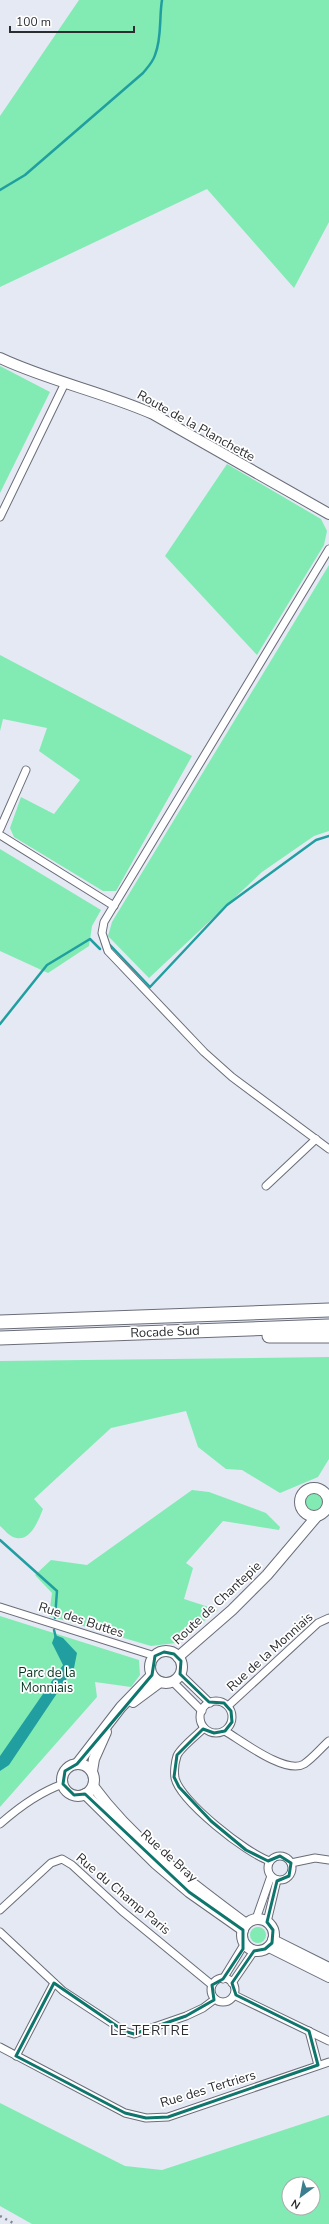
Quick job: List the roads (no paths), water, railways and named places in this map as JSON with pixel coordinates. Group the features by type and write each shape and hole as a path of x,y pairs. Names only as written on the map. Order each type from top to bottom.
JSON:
{"highway":[{"path":"270,1313 291,1305 329,1302"},
{"name":"Rocade Sud","path":"0,1322 329,1310"},
{"name":"Rocade Sud","path":"0,1338 329,1326"},
{"path":"226,1330 277,1337 329,1336"}],"street":[{"name":"Route de la Planchette","path":"0,358 32,372 127,403 153,414 329,514"},
{"path":"0,518 65,383"},
{"path":"329,549 104,922 102,933 103,943 108,951 204,1052 232,1077 329,1149"},
{"path":"0,829 26,770"},
{"path":"0,834 114,906"},
{"path":"266,1186 316,1139"},
{"path":"319,1489 329,1485"},
{"path":"303,1511 309,1516 317,1516 327,1508 329,1498 319,1489 310,1488 303,1493 300,1500 305,1520 305,1530"},
{"name":"Route de Chantepie","path":"178,1657 257,1585 317,1516"},
{"name":"Rue des Buttes","path":"0,1607 155,1656"},
{"name":"Rue de la Monniais","path":"228,1706 318,1623 329,1618"},
{"path":"160,1682 152,1675 151,1663 155,1656 159,1653 169,1652 178,1657 182,1665 177,1678"},
{"path":"152,1675 111,1719 77,1764 65,1770 63,1784 65,1789 74,1795 85,1794 93,1786 94,1776 92,1771 94,1759 105,1733 134,1701 160,1682 177,1678"},
{"path":"177,1678 210,1703"},
{"path":"177,1678 202,1710"},
{"path":"225,1731 232,1722 231,1711 228,1706 218,1701 210,1703 202,1710 200,1719 204,1728 214,1733 225,1731 283,1765 295,1767 304,1764 329,1741"},
{"path":"204,1728 177,1755 174,1777 179,1787 211,1821 235,1840 257,1856 270,1861 280,1856 285,1857 291,1863 292,1870 289,1876 274,1878"},
{"path":"77,1764 83,1764 92,1771"},
{"path":"0,1824 14,1811 54,1787 63,1784"},
{"name":"Rue de Bray","path":"93,1786 130,1828 161,1858 245,1927"},
{"name":"Rue de Bray","path":"85,1794 151,1859 184,1888 245,1927"},
{"path":"291,1863 316,1858 329,1860"},
{"name":"Rue du Champ Paris","path":"0,1910 51,1863 62,1859 72,1865 122,1911 212,1985"},
{"path":"267,1922 274,1878 268,1869 270,1861"},
{"path":"234,1995 226,2002 215,1999 211,1992 212,1985 217,1980 223,1978 244,1943 245,1927 256,1919 274,1878"},
{"path":"244,1943 254,1950 260,1951 271,1943 273,1930 267,1922 256,1919"},
{"path":"0,1932 54,1984 124,2031 134,2034 186,2016 203,2008 215,1999"},
{"path":"271,1943 329,1968"},
{"path":"271,1943 329,1977"},
{"path":"234,1995 232,1983 254,1950"},
{"path":"223,1978 232,1983"},
{"path":"16,2056 54,1984"},
{"path":"234,1995 329,2041"},
{"path":"309,2031 318,2065"},
{"name":"Rue des Tertriers","path":"0,2047 126,2113 146,2118 168,2117 329,2062"}],"water":[{"path":"55,1635 63,1638 77,1653 74,1668 9,1765 0,1771 0,1756 63,1665 52,1643"}],"waterway":[{"path":"0,190 25,175 143,73 150,65 153,60 160,35 162,0"},
{"path":"110,945 150,987 227,905 316,840 329,836"},
{"path":"0,1024 47,965 90,939 100,949"},
{"path":"0,1540 57,1591 55,1618"},
{"path":"54,1630 56,1638"}],"railway":[{"path":"0,2216 15,2224"}],"district":[{"name":"LE TERTRE","path":"150,2030"}],"park label":[{"name":"Parc de la Monniais","path":"47,1680"}]}
